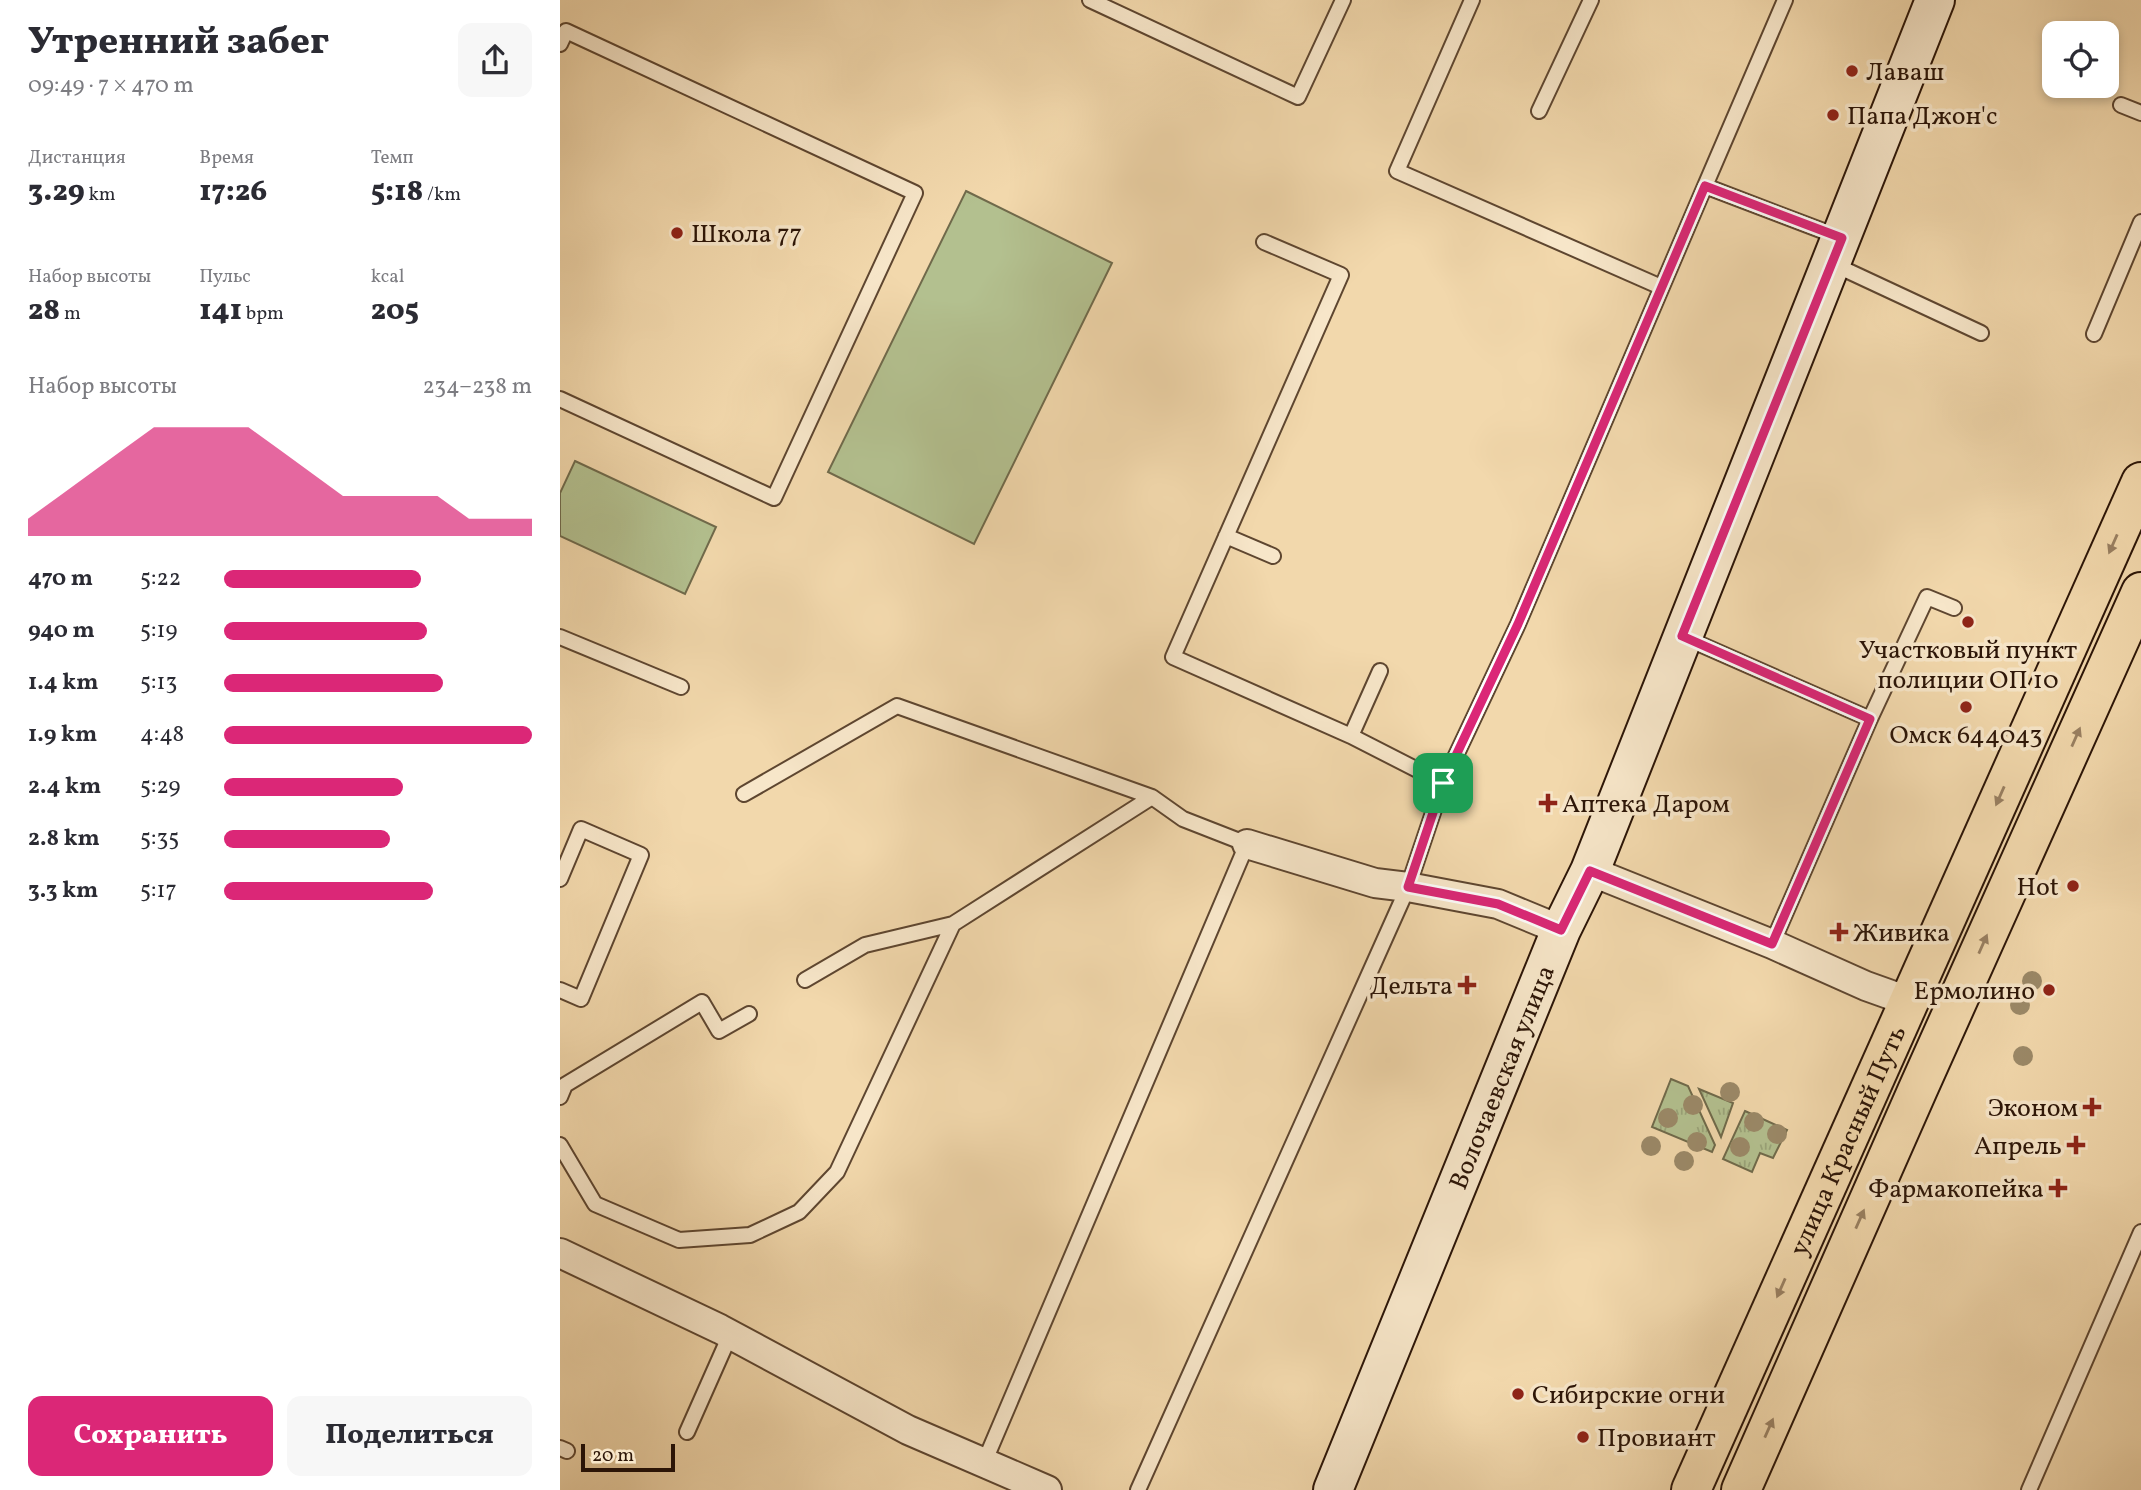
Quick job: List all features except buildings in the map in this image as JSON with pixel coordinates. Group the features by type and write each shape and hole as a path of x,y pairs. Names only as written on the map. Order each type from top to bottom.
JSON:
{"main road":[{"name":"улица Красный Путь","path":"1690,1490 2141,482"},
{"name":"улица Красный Путь","path":"1741,1490 2141,592"},
{"path":"1908,1001 1952,1013"}],"street":[{"name":"Волочаевская улица","path":"1333,1490 1561,930 1590,871 1935,0"},
{"path":"1247,844 1375,883 1498,904 1561,930"},
{"path":"1590,871 1908,1001"},
{"path":"560,1253 730,1335 908,1430 1047,1490"}],"lane":[{"path":"1096,1 1298,97 1343,0"},
{"path":"1472,0 1398,170 1661,287"},
{"path":"1539,111 1591,0"},
{"path":"1138,1490 1408,887 1443,783 1518,624 1785,0"},
{"path":"560,399 774,498 915,193 562,35"},
{"path":"2121,105 2141,113"},
{"path":"1705,186 1836,250 1981,332"},
{"path":"2094,334 2141,222"},
{"path":"1264,242 1341,275 1173,657 1352,736 1443,783"},
{"path":"1226,536 1273,556"},
{"path":"1772,944 1870,719 1927,597 1954,608"},
{"path":"1682,636 1870,719"},
{"path":"560,637 681,687"},
{"path":"1352,736 1380,671"},
{"path":"744,794 897,706 1152,797 1183,819 1247,844 984,1463"},
{"path":"805,980 865,945 953,924 1152,797"},
{"path":"560,879 581,829 641,855 581,999 560,990"},
{"path":"560,1145 595,1204 679,1240 750,1235 799,1212 837,1172 953,924"},
{"path":"560,1097 565,1085 702,1002 719,1031 749,1014"},
{"path":"2029,1490 2141,1232"},
{"path":"688,1432 730,1335"}],"green space":[{"path":"966,191 1112,263 974,544 828,472"},
{"path":"575,461 716,527 685,594 560,536 560,493"},
{"path":"1671,1079 1688,1086 1715,1145 1712,1152 1652,1127"},
{"path":"1699,1089 1733,1103 1721,1137"},
{"path":"1745,1111 1787,1130 1773,1158 1760,1153 1752,1172 1723,1159"}],"place":[{"name":"Лаваш","path":"1852,71"},
{"name":"Папа Джон'с","path":"1833,115"},
{"name":"Школа 77","path":"677,233"},
{"name":"Участковый пункт полиции ОП 10","path":"1968,622"},
{"name":"Омск 644043","path":"1966,707"},
{"name":"Аптека Даром","path":"1548,803"},
{"name":"Hot","path":"2073,886"},
{"name":"Живика","path":"1839,932"},
{"name":"Дельта","path":"1467,985"},
{"name":"Ермолино","path":"2049,990"},
{"name":"Эконом","path":"2092,1107"},
{"name":"Апрель","path":"2076,1145"},
{"name":"Фармакопейка","path":"2058,1188"},
{"name":"Сибирские огни","path":"1518,1394"},
{"name":"Провиант","path":"1583,1437"}],"route":[{"path":"1705,186 1842,238 1682,636 1870,719 1772,944 1590,871 1561,930 1498,904 1408,887 1443,783 1518,624 1705,186"}]}
